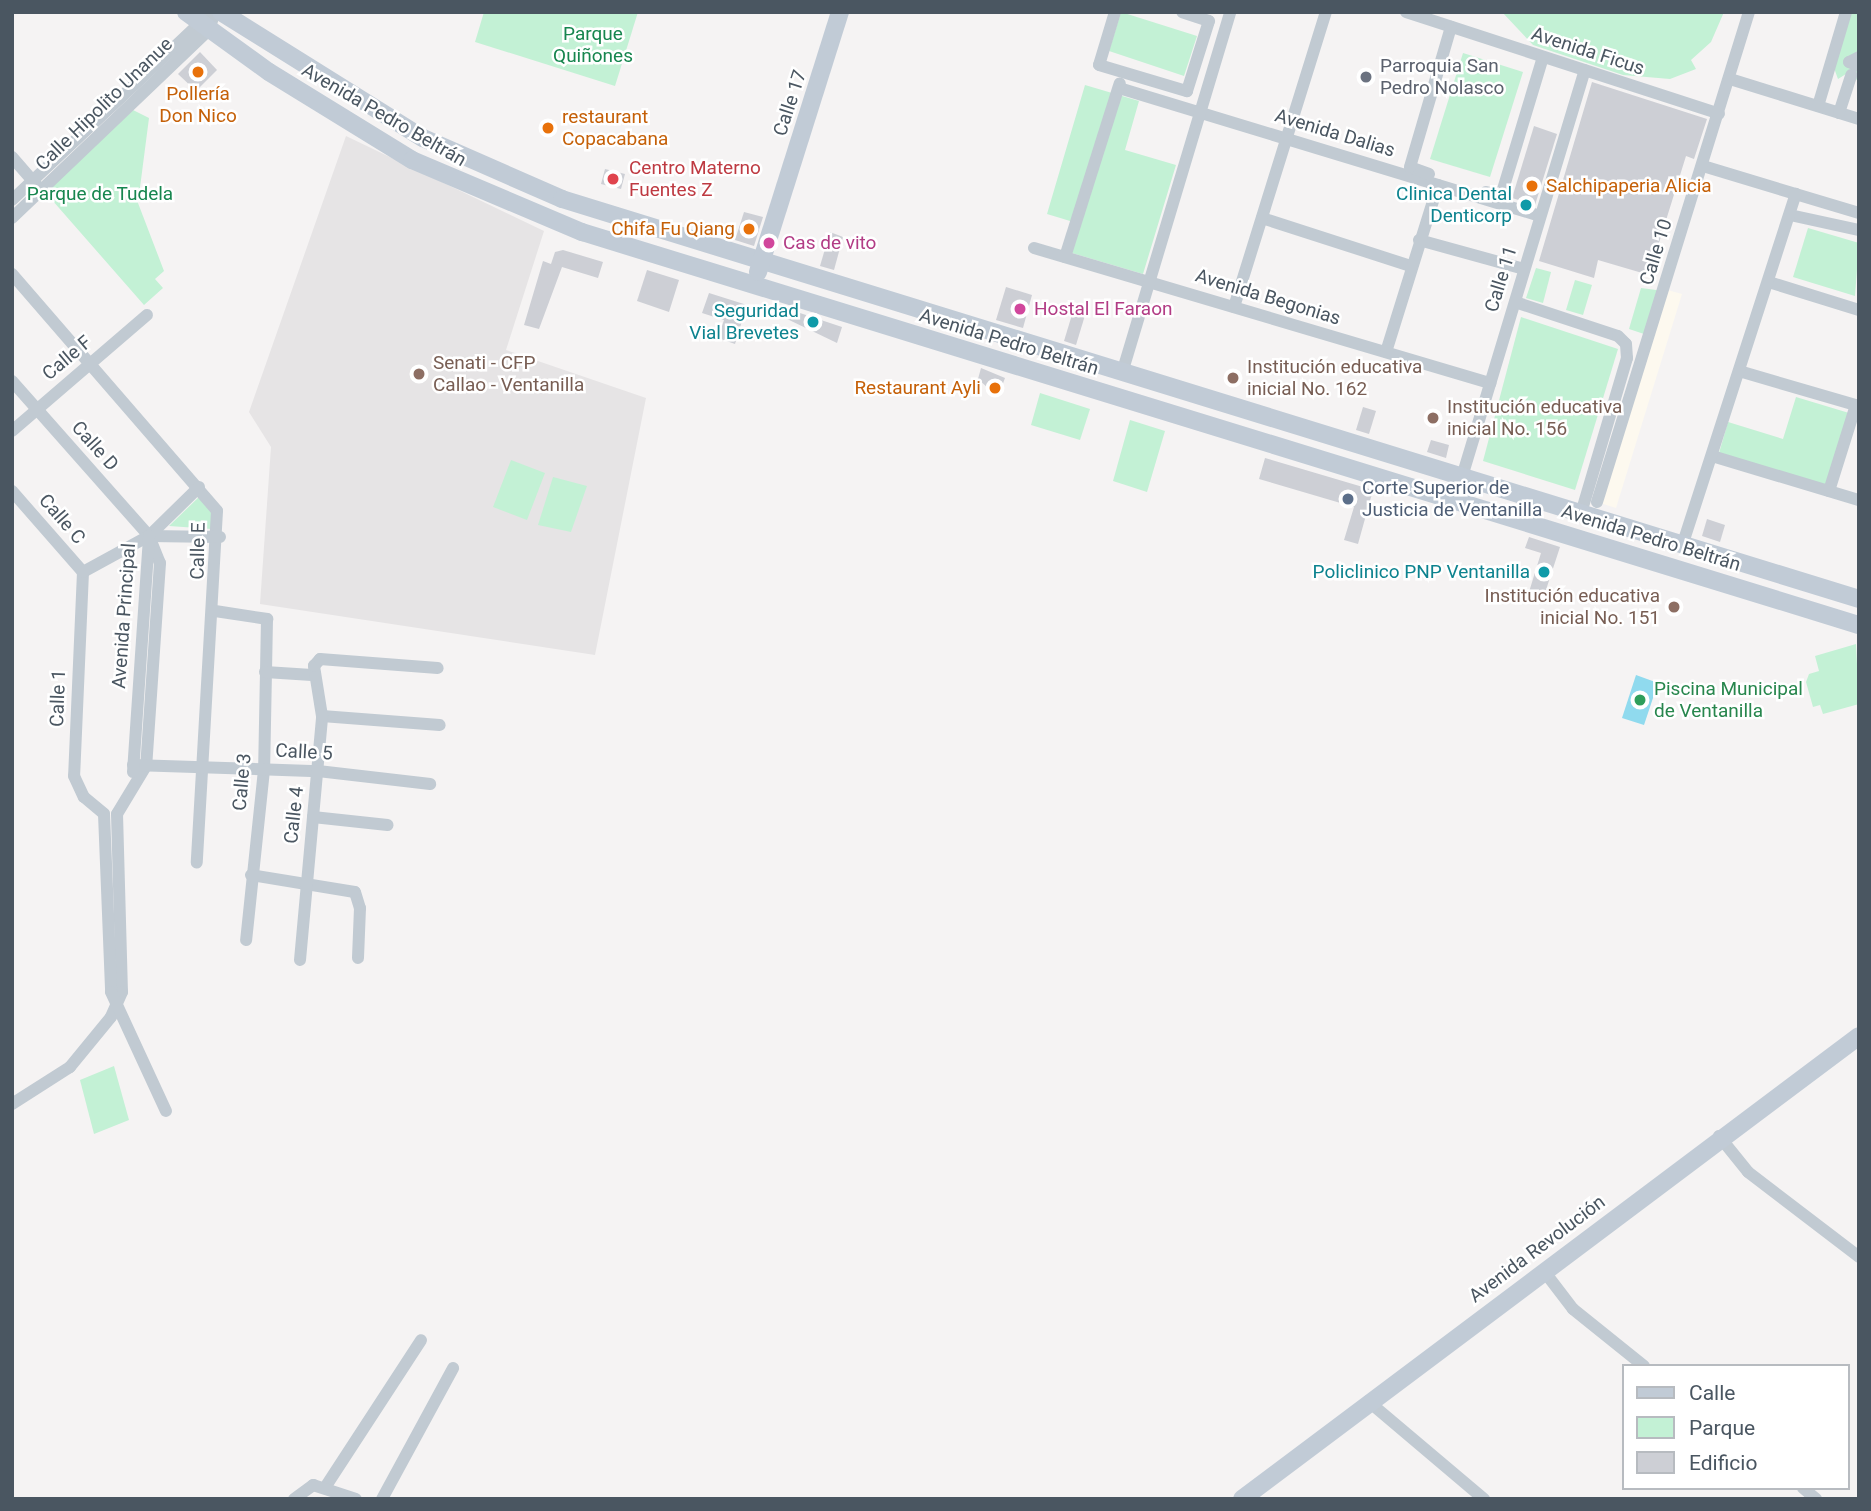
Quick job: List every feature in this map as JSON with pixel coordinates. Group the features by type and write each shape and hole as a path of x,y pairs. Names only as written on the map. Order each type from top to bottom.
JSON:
{"main road":[{"name":"Avenida Pedro Beltrán","path":"221,12 322,79 466,159 562,199 761,263 1683,543 1859,600"},
{"name":"Calle 17","path":"754,286 841,12"},
{"name":"Avenida Pedro Beltrán","path":"200,19 327,109 457,182 582,232 1859,625"},
{"path":"1259,441 1266,417"},
{"name":"Avenida Revolución","path":"1242,1499 1719,1136 1859,1036"}],"street":[{"name":"Calle Hipolito Unanue","path":"12,218 37,187 200,19 215,12"},
{"path":"1115,12 1099,65 1187,91 1209,21 1182,12"},
{"path":"1122,373 1230,12"},
{"path":"1234,307 1326,12"},
{"name":"Avenida Ficus","path":"1406,12 1719,114"},
{"name":"Calle 10","path":"1597,502 1749,12"},
{"path":"1818,106 1846,12"},
{"name":"Avenida Dalias","path":"1451,27 1410,167 1501,196 1543,57"},
{"path":"1839,113 1857,60"},
{"name":"Calle 11","path":"1455,500 1585,71"},
{"path":"1065,257 1123,72"},
{"path":"1730,79 1858,118"},
{"name":"Avenida Dalias","path":"1119,88 1540,216"},
{"path":"12,158 37,187"},
{"path":"1703,166 1859,213"},
{"path":"1386,352 1438,185"},
{"name":"Calle Hipolito Unanue","path":"12,200 37,187"},
{"path":"1683,543 1739,371 1772,283 1796,194"},
{"path":"1790,215 1859,230"},
{"path":"1262,218 1411,265"},
{"path":"1419,240 1524,269"},
{"name":"Avenida Begonias","path":"1034,248 1490,383"},
{"name":"Calle E","path":"12,274 217,511 219,537 215,611 197,862"},
{"path":"1772,283 1859,310"},
{"path":"1515,302 1618,336 1626,344 1628,358 1581,513"},
{"name":"Calle F","path":"12,431 148,315"},
{"path":"1739,371 1857,406 1829,491"},
{"name":"Calle D","path":"12,381 149,536"},
{"path":"1712,456 1859,500"},
{"path":"83,572 149,536 199,487"},
{"name":"Calle C","path":"12,491 83,572"},
{"path":"149,536 219,537"},
{"name":"Avenida Principal","path":"140,766 160,562 149,536"},
{"name":"Calle 1","path":"83,572 74,776 85,797 111,814"},
{"name":"Calle 3","path":"215,611 262,615 268,626 264,769 246,940"},
{"path":"265,672 312,675 320,659 438,668"},
{"name":"Calle 4","path":"300,960 322,716 312,675"},
{"path":"322,716 440,725"},
{"path":"140,766 132,786 111,814 111,992 166,1111"},
{"name":"Calle 5","path":"140,766 205,770 318,771 430,784"},
{"path":"12,1104 70,1067 116,1007 122,992 111,814"},
{"path":"313,817 388,825"},
{"path":"251,875 347,888 355,892 360,908 358,958"},
{"path":"1719,1136 1748,1172 1859,1257"},
{"path":"1544,1271 1573,1309 1642,1364"},
{"path":"326,1486 421,1340"},
{"path":"382,1499 453,1368"},
{"path":"1368,1401 1408,1440 1484,1499"},
{"path":"294,1499 304,1487 326,1486 356,1499"}],"shaded area":[{"name":"Senati - CFP Callao - Ventanilla","path":"346,136 544,231 506,350 646,398 595,655 260,604 271,447 249,412"},
{"path":"1664,289 1682,294 1616,508 1597,502"}],"green space":[{"name":"Parque Quiñones","path":"484,12 638,12 615,86 475,42"},
{"path":"1121,12 1197,36 1184,76 1109,51"},
{"path":"1502,12 1724,12 1711,42 1691,60 1696,69 1670,79 1623,75 1533,45"},
{"path":"1851,12 1859,12 1859,81 1846,74 1838,79 1834,68"},
{"path":"1463,53 1523,72 1490,177 1430,159"},
{"path":"1085,85 1139,101 1125,150 1176,165 1143,274 1072,253 1080,224 1047,214"},
{"name":"Parque de Tudela","path":"133,110 149,118 138,203 164,271 155,279 163,288 144,305 45,192"},
{"path":"1808,228 1859,243 1855,296 1793,277"},
{"path":"1536,268 1551,272 1543,303 1526,298"},
{"path":"1575,280 1592,285 1583,315 1566,310"},
{"path":"1641,288 1664,291 1650,336 1629,329"},
{"path":"1521,317 1618,349 1575,490 1483,461"},
{"path":"1040,393 1090,409 1080,440 1031,425"},
{"path":"1796,397 1849,413 1827,485 1719,453 1728,422 1783,439"},
{"path":"1130,420 1165,431 1147,492 1113,481"},
{"path":"511,460 545,473 527,520 493,507"},
{"path":"553,477 587,486 571,532 538,525"},
{"path":"201,495 211,505 212,529 169,526"},
{"path":"1856,644 1859,704 1823,714 1820,705 1813,707 1806,682 1809,674 1819,671 1815,656"},
{"path":"114,1066 129,1120 94,1134 80,1080"}],"water":[{"name":"Piscina Municipal de Ventanilla","path":"1636,675 1658,683 1644,725 1622,718"}],"building":[{"name":"Pollería Don Nico","path":"200,52 217,70 196,91 178,74"},
{"path":"1592,82 1707,119 1694,159 1686,156 1649,275 1598,260 1594,278 1539,261"},
{"path":"1534,126 1557,134 1535,205 1512,198"},
{"name":"Centro Materno Fuentes Z","path":"605,169 625,174 621,189 601,184"},
{"name":"Chifa Fu Qiang","path":"744,212 763,217 754,246 735,240"},
{"path":"830,232 843,237 834,270 820,266"},
{"path":"563,250 603,262 598,278 562,267 539,329 524,325 543,261 551,264 555,252"},
{"path":"647,270 679,280 669,312 637,301"},
{"path":"1006,287 1032,295 1023,328 996,320"},
{"path":"709,293 747,305 735,344 718,338 724,320 702,313"},
{"path":"1074,308 1086,312 1076,345 1064,341"},
{"name":"Seguridad Vial Brevetes","path":"788,309 842,327 837,343 785,318"},
{"name":"Restaurant Ayli","path":"981,368 1005,378 998,397 978,379"},
{"path":"1363,407 1376,411 1369,434 1356,430"},
{"path":"1431,440 1449,445 1446,458 1427,452"},
{"name":"Corte Superior de Justicia de Ventanilla","path":"1265,458 1373,490 1358,544 1344,540 1354,507 1259,479"},
{"path":"1707,519 1725,525 1720,542 1702,536"},
{"name":"Policlinico PNP Ventanilla","path":"1529,537 1560,547 1544,596 1529,592 1541,553 1525,548"}],"place":[{"name":"Pollería Don Nico","path":"198,72"},
{"name":"Parroquia San Pedro Nolasco","path":"1366,77"},
{"name":"restaurant Copacabana","path":"548,128"},
{"name":"Centro Materno Fuentes Z","path":"613,179"},
{"name":"Salchipaperia Alicia","path":"1532,186"},
{"name":"Clinica Dental Denticorp","path":"1526,205"},
{"name":"Chifa Fu Qiang","path":"749,229"},
{"name":"Cas de vito","path":"769,243"},
{"name":"Hostal El Faraon","path":"1020,309"},
{"name":"Seguridad Vial Brevetes","path":"813,322"},
{"name":"Senati - CFP Callao - Ventanilla","path":"419,374"},
{"name":"Institución educativa inicial No. 162","path":"1233,378"},
{"name":"Restaurant Ayli","path":"995,388"},
{"name":"Institución educativa inicial No. 156","path":"1433,418"},
{"name":"Corte Superior de Justicia de Ventanilla","path":"1348,499"},
{"name":"Policlinico PNP Ventanilla","path":"1544,572"},
{"name":"Institución educativa inicial No. 151","path":"1674,607"},
{"name":"Piscina Municipal de Ventanilla","path":"1640,700"}]}
